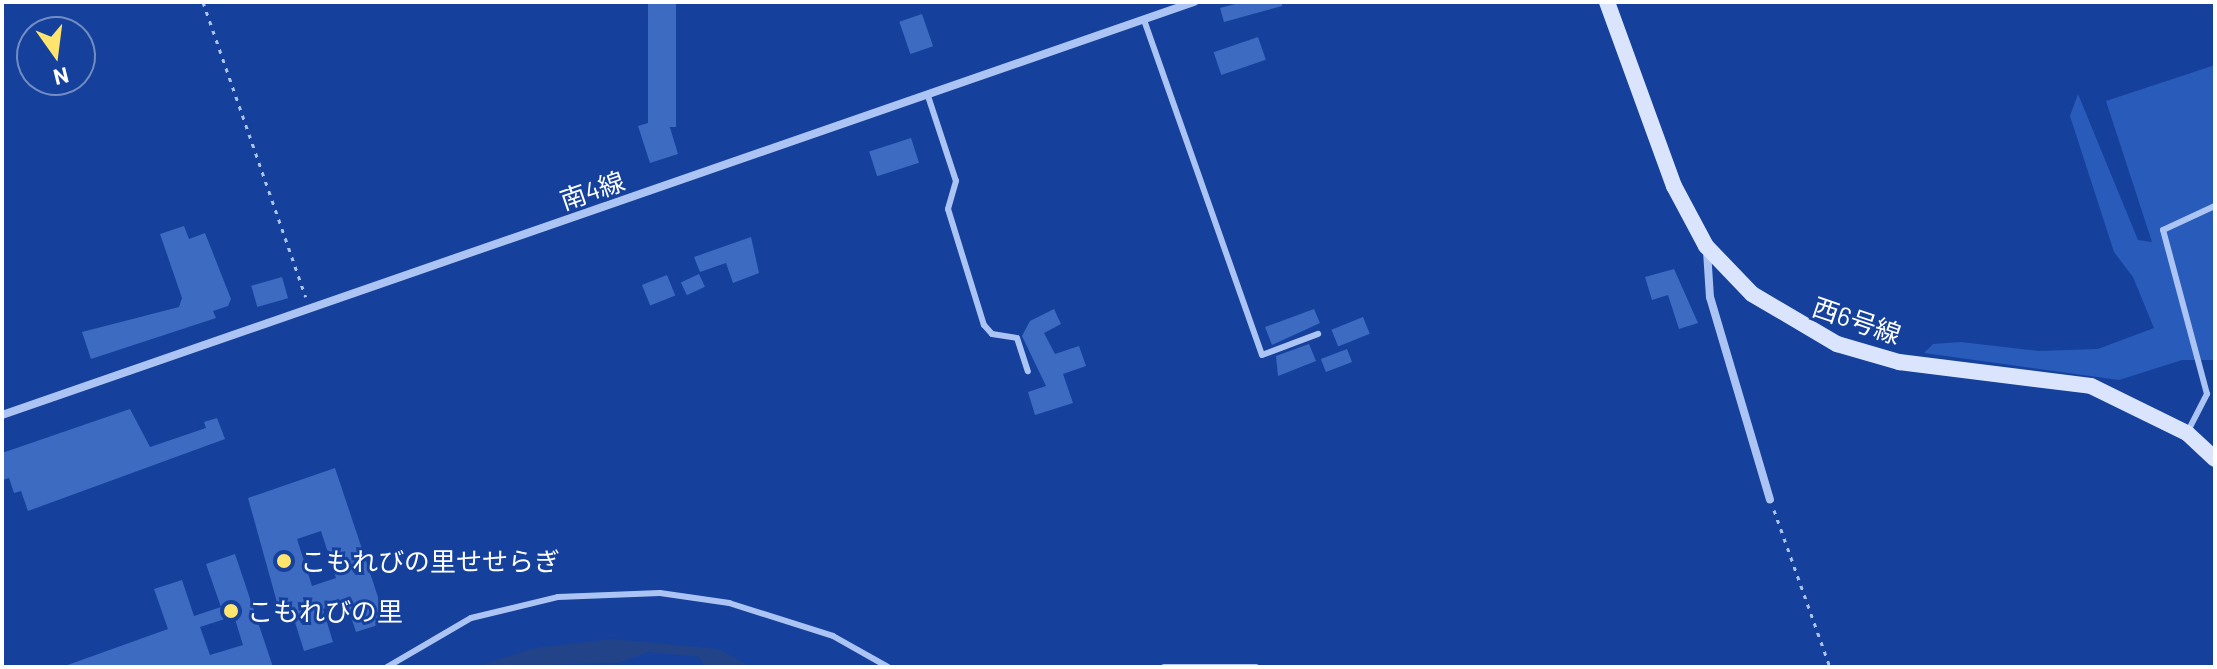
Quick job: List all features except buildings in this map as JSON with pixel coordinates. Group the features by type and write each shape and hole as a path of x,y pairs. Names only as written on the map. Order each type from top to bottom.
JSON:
{"street":[{"name":"南4線","path":"2,415 1194,2"},
{"name":"西6号線","path":"1607,2 1674,186 1706,246 1752,294 1837,344 1899,362 2091,386 2187,433 2215,459"},
{"path":"1706,246 1710,297 1770,499"}],"lane":[{"path":"1144,20 1262,355 1318,334"},
{"path":"928,96 956,181 948,209 984,325 992,334 1017,338 1028,371"},
{"path":"2187,433 2207,394 2163,230 2215,206"},
{"path":"387,667 471,618 558,597 660,593 729,603 833,636 888,667"},
{"path":"1164,667 1256,667"}],"path":[{"path":"203,2 309,308"},
{"path":"1770,499 1830,667"}],"shaded area":[{"path":"2215,65 2215,360 2182,360 2119,380 1924,353 1933,344 1961,342 2039,351 2098,349 2154,328 2133,277 2114,252 2070,116 2078,94 2138,240 2152,242 2106,101"},
{"path":"611,639 719,649 751,667 706,667 699,657 649,652 618,663 474,667 535,648"}],"place":[{"name":"こもれびの里せせらぎ","path":"284,561"},
{"name":"こもれびの里","path":"231,611"}]}
